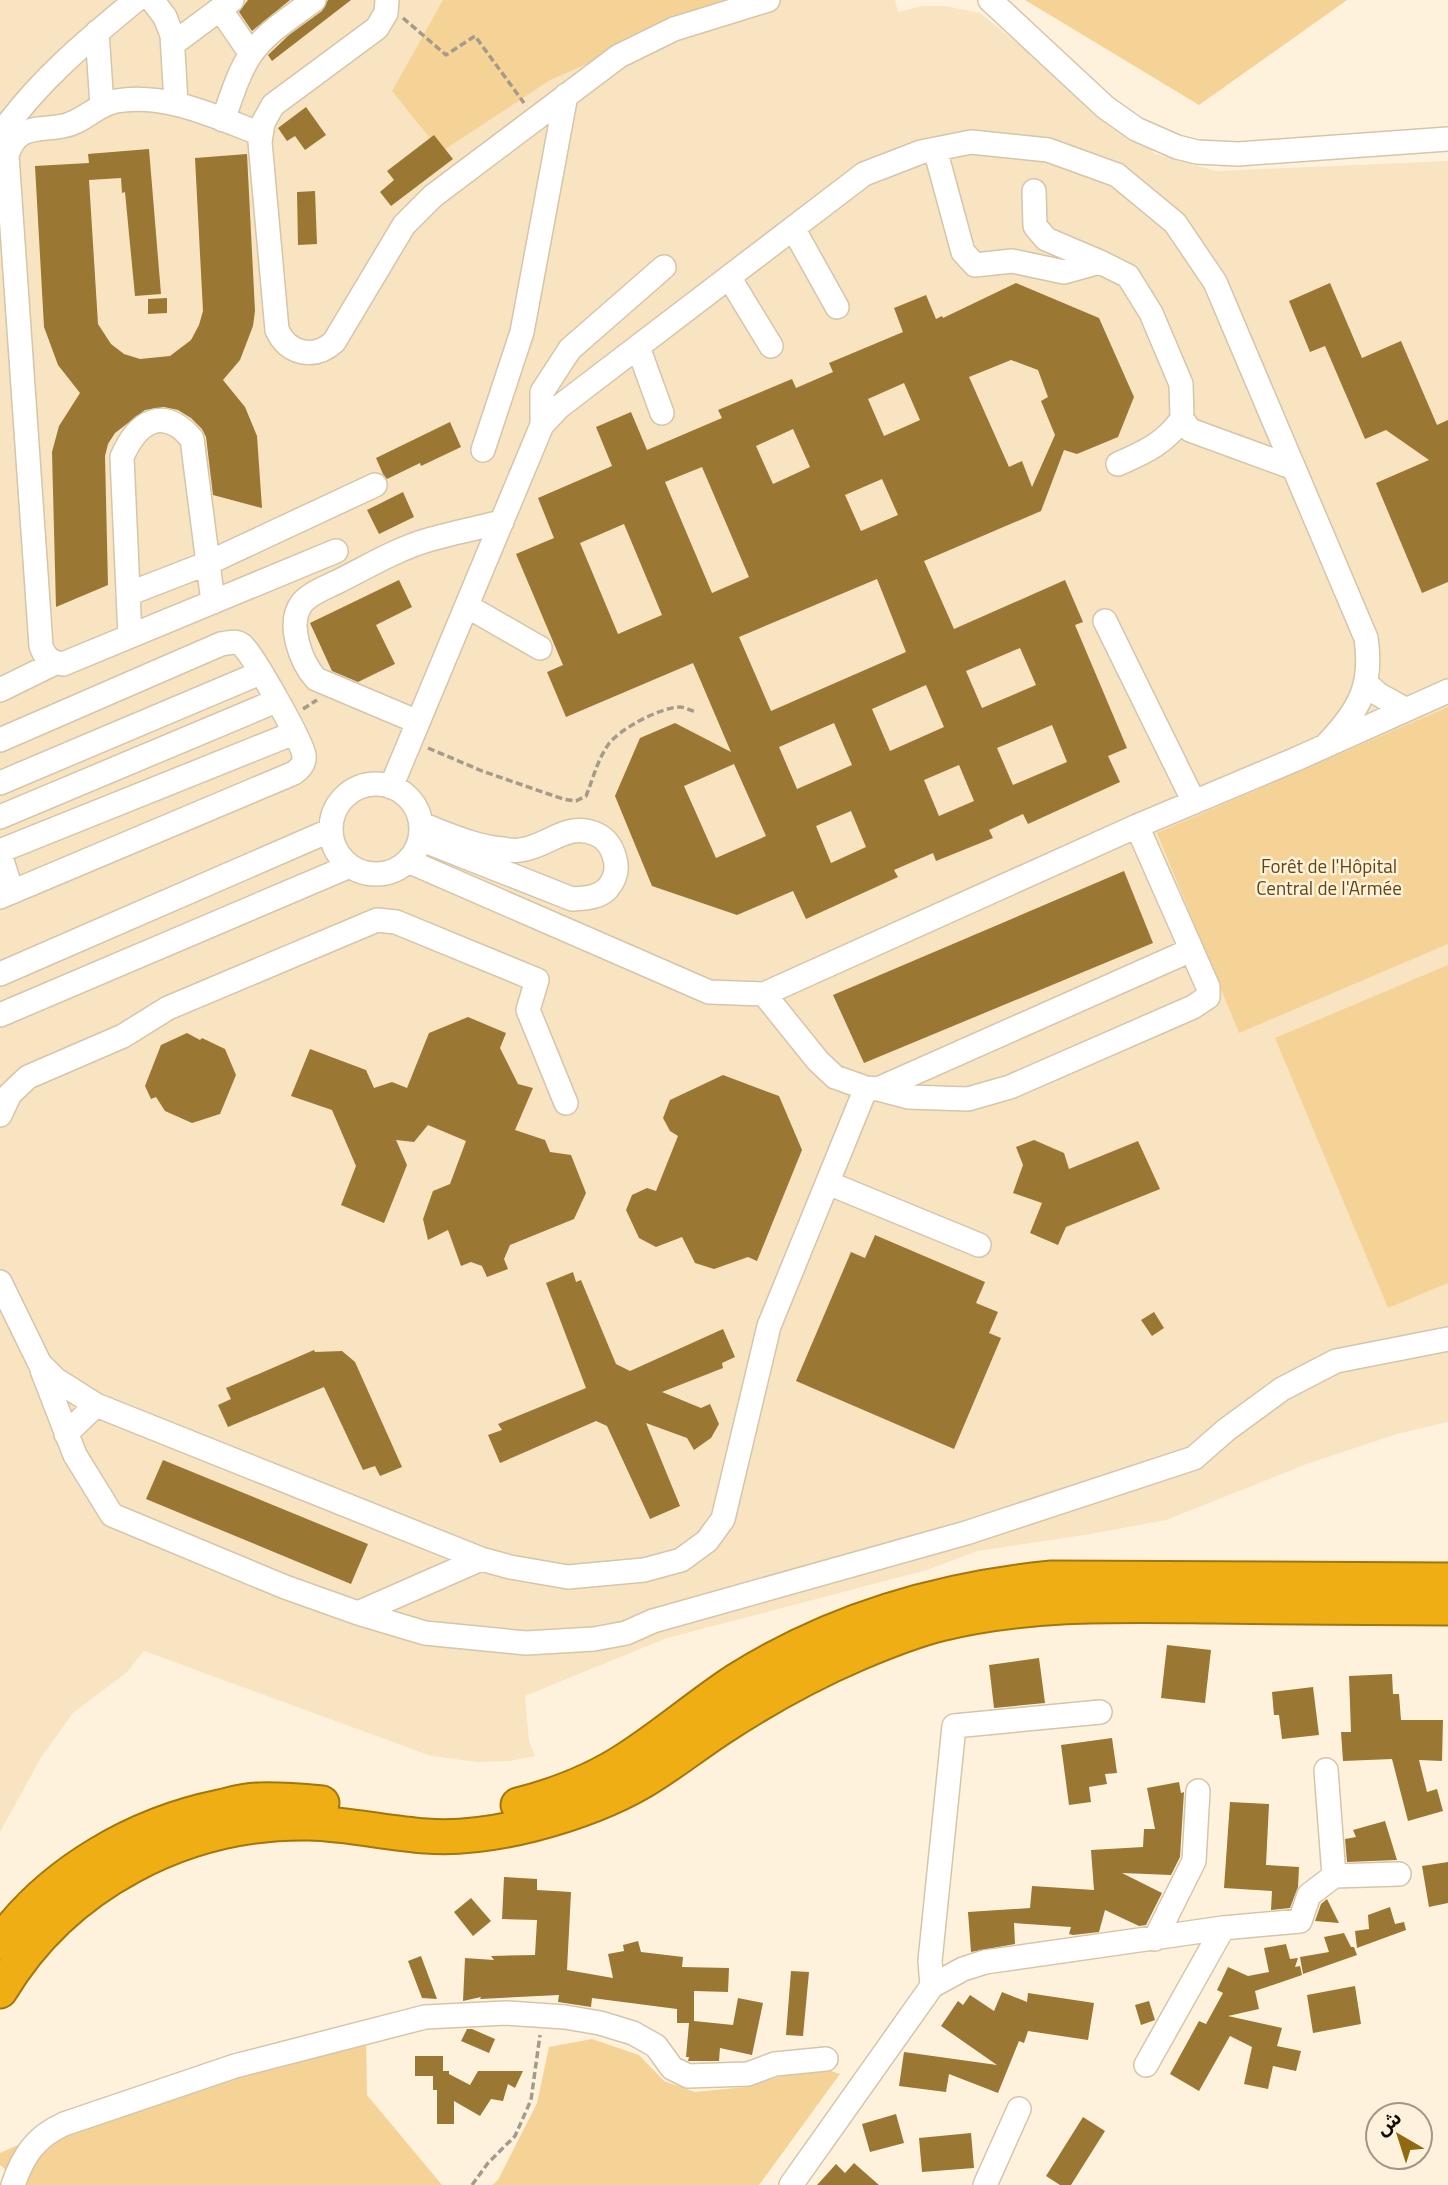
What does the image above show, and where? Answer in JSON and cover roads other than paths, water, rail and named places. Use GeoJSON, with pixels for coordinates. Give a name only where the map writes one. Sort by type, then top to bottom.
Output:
{"type":"FeatureCollection","features":[{"type":"Feature","properties":{"kind":"highway"},"geometry":{"type":"LineString","coordinates":[[0,1943],[30,1909],[77,1868],[124,1841],[163,1823],[193,1812],[256,1800],[347,1804],[376,1810],[431,1815],[483,1813],[532,1802],[580,1784],[628,1759],[703,1703],[773,1659],[848,1624],[928,1598],[1010,1582],[1066,1578],[1448,1580]]}},
{"type":"Feature","properties":{"kind":"highway"},"geometry":{"type":"LineString","coordinates":[[0,1991],[31,1945],[66,1911],[114,1876],[168,1849],[225,1831],[281,1824],[337,1825],[450,1837],[504,1831],[561,1817],[597,1804],[640,1782],[720,1728],[788,1687],[860,1653],[935,1625],[1014,1610],[1094,1605],[1448,1608]]}},
{"type":"Feature","properties":{"kind":"street"},"geometry":{"type":"LineString","coordinates":[[0,106],[116,0]]}},
{"type":"Feature","properties":{"kind":"street"},"geometry":{"type":"LineString","coordinates":[[0,135],[32,93],[97,32],[136,0]]}},
{"type":"Feature","properties":{"kind":"street"},"geometry":{"type":"LineString","coordinates":[[152,0],[169,23],[173,44],[176,103]]}},
{"type":"Feature","properties":{"kind":"street"},"geometry":{"type":"LineString","coordinates":[[223,120],[251,54],[263,40],[314,0]]}},
{"type":"Feature","properties":{"kind":"street"},"geometry":{"type":"LineString","coordinates":[[387,2],[386,13],[377,28],[274,105],[267,114],[261,134],[277,330],[291,348],[306,353],[328,348],[339,336],[393,242],[417,210],[433,195],[619,56],[674,29],[768,0]]}},
{"type":"Feature","properties":{"kind":"street"},"geometry":{"type":"LineString","coordinates":[[989,0],[1105,107],[1136,129],[1177,147],[1197,152],[1238,154],[1448,139]]}},
{"type":"Feature","properties":{"kind":"street"},"geometry":{"type":"LineString","coordinates":[[173,44],[226,5],[251,54]]}},
{"type":"Feature","properties":{"kind":"street"},"geometry":{"type":"LineString","coordinates":[[97,32],[102,106]]}},
{"type":"Feature","properties":{"kind":"street"},"geometry":{"type":"LineString","coordinates":[[484,450],[522,332],[566,95]]}},
{"type":"Feature","properties":{"kind":"street"},"geometry":{"type":"LineString","coordinates":[[261,134],[176,103],[125,100],[102,106],[70,124],[26,131],[13,141],[7,156],[41,646],[48,659],[63,664],[336,551]]}},
{"type":"Feature","properties":{"kind":"street"},"geometry":{"type":"LineString","coordinates":[[391,787],[542,425],[559,407],[864,174],[935,149],[971,142],[1048,150],[1117,175],[1175,223],[1215,282],[1366,638],[1370,663],[1366,683],[1345,725],[1328,743]]}},
{"type":"Feature","properties":{"kind":"street"},"geometry":{"type":"LineString","coordinates":[[935,149],[963,252],[975,265],[1012,261],[1063,272],[1100,262]]}},
{"type":"Feature","properties":{"kind":"street"},"geometry":{"type":"LineString","coordinates":[[1034,191],[1035,226],[1046,239],[1128,276],[1151,313],[1181,384],[1182,419],[1190,430],[1294,468]]}},
{"type":"Feature","properties":{"kind":"street"},"geometry":{"type":"LineString","coordinates":[[793,228],[837,307]]}},
{"type":"Feature","properties":{"kind":"street"},"geometry":{"type":"LineString","coordinates":[[542,425],[542,392],[570,349],[664,267]]}},
{"type":"Feature","properties":{"kind":"street"},"geometry":{"type":"LineString","coordinates":[[729,277],[771,346]]}},
{"type":"Feature","properties":{"kind":"street"},"geometry":{"type":"LineString","coordinates":[[638,347],[663,413]]}},
{"type":"Feature","properties":{"kind":"street"},"geometry":{"type":"LineString","coordinates":[[1118,464],[1156,447],[1182,419]]}},
{"type":"Feature","properties":{"kind":"street"},"geometry":{"type":"LineString","coordinates":[[130,636],[122,457],[131,438],[143,427],[166,420],[180,424],[192,439],[213,602]]}},
{"type":"Feature","properties":{"kind":"street"},"geometry":{"type":"LineString","coordinates":[[128,594],[208,563],[375,485]]}},
{"type":"Feature","properties":{"kind":"street"},"geometry":{"type":"LineString","coordinates":[[414,731],[316,678],[310,672],[298,643],[296,622],[301,604],[365,568],[426,541],[502,522]]}},
{"type":"Feature","properties":{"kind":"street"},"geometry":{"type":"LineString","coordinates":[[467,606],[540,648]]}},
{"type":"Feature","properties":{"kind":"street"},"geometry":{"type":"LineString","coordinates":[[1105,621],[1194,802]]}},
{"type":"Feature","properties":{"kind":"street"},"geometry":{"type":"LineString","coordinates":[[0,740],[221,644],[233,642],[242,645],[260,673],[286,718],[304,758],[302,767],[295,773],[6,894],[0,853],[286,718]]}},
{"type":"Feature","properties":{"kind":"street"},"geometry":{"type":"LineString","coordinates":[[0,690],[55,663]]}},
{"type":"Feature","properties":{"kind":"street"},"geometry":{"type":"LineString","coordinates":[[0,783],[260,673]]}},
{"type":"Feature","properties":{"kind":"street"},"geometry":{"type":"LineString","coordinates":[[1366,683],[1378,694],[1405,709]]}},
{"type":"Feature","properties":{"kind":"street"},"geometry":{"type":"LineString","coordinates":[[408,861],[709,992],[764,994],[1137,826],[1448,691]]}},
{"type":"Feature","properties":{"kind":"street"},"geometry":{"type":"LineString","coordinates":[[0,817],[286,718]]}},
{"type":"Feature","properties":{"kind":"street"},"geometry":{"type":"LineString","coordinates":[[366,786],[391,787],[407,796],[415,808],[420,831],[416,849],[408,861],[390,872],[365,873],[350,866],[338,854],[331,830],[334,813],[342,800],[352,792],[366,786]]}},
{"type":"Feature","properties":{"kind":"street"},"geometry":{"type":"LineString","coordinates":[[764,994],[818,1061],[835,1077],[908,1097],[968,1099],[1010,1087],[1194,1007],[1208,997],[1208,987],[1137,826]]}},
{"type":"Feature","properties":{"kind":"street"},"geometry":{"type":"LineString","coordinates":[[0,974],[331,830]]}},
{"type":"Feature","properties":{"kind":"street"},"geometry":{"type":"LineString","coordinates":[[571,830],[587,830],[602,836],[612,847],[617,865],[614,880],[605,891],[589,898],[572,899],[420,831],[473,844],[521,850],[571,830]]}},
{"type":"Feature","properties":{"kind":"street"},"geometry":{"type":"LineString","coordinates":[[521,850],[519,869],[525,880]]}},
{"type":"Feature","properties":{"kind":"street"},"geometry":{"type":"LineString","coordinates":[[0,1015],[350,866]]}},
{"type":"Feature","properties":{"kind":"street"},"geometry":{"type":"LineString","coordinates":[[0,1115],[10,1094],[28,1077],[123,1036],[168,1008],[377,920],[396,922],[537,980],[528,1010],[566,1103]]}},
{"type":"Feature","properties":{"kind":"street"},"geometry":{"type":"LineString","coordinates":[[40,1364],[55,1379],[96,1405],[481,1559],[568,1577],[644,1570],[681,1560],[707,1541],[723,1519],[769,1326],[828,1183],[872,1088],[1191,950]]}},
{"type":"Feature","properties":{"kind":"street"},"geometry":{"type":"LineString","coordinates":[[828,1183],[979,1245]]}},
{"type":"Feature","properties":{"kind":"street"},"geometry":{"type":"LineString","coordinates":[[0,1282],[40,1364],[75,1455],[112,1515],[285,1587],[358,1613],[425,1633],[526,1643],[594,1639],[626,1633],[653,1621],[966,1533],[1194,1458],[1226,1430],[1282,1390],[1336,1361],[1448,1339]]}},
{"type":"Feature","properties":{"kind":"street"},"geometry":{"type":"LineString","coordinates":[[66,1434],[96,1405]]}},
{"type":"Feature","properties":{"kind":"street"},"geometry":{"type":"LineString","coordinates":[[358,1613],[481,1559]]}},
{"type":"Feature","properties":{"kind":"street"},"geometry":{"type":"LineString","coordinates":[[932,1986],[930,1961],[954,1726],[1100,1712]]}},
{"type":"Feature","properties":{"kind":"street"},"geometry":{"type":"LineString","coordinates":[[1326,1770],[1334,1876]]}},
{"type":"Feature","properties":{"kind":"street"},"geometry":{"type":"LineString","coordinates":[[1155,1939],[1194,1861],[1198,1791]]}},
{"type":"Feature","properties":{"kind":"street"},"geometry":{"type":"LineString","coordinates":[[790,2185],[932,1986],[963,1969],[985,1962],[1223,1928],[1300,1921],[1309,1895],[1334,1876],[1399,1874]]}},
{"type":"Feature","properties":{"kind":"street"},"geometry":{"type":"LineString","coordinates":[[1146,2065],[1223,1928]]}},
{"type":"Feature","properties":{"kind":"street"},"geometry":{"type":"LineString","coordinates":[[13,2185],[26,2153],[52,2129],[235,2066],[425,2017],[506,2013],[588,2021],[633,2033],[656,2046],[672,2068],[688,2076],[748,2074],[775,2064],[826,2059]]}},
{"type":"Feature","properties":{"kind":"street"},"geometry":{"type":"LineString","coordinates":[[985,2185],[1019,2109]]}},
{"type":"Feature","properties":{"kind":"park label","name":"Forêt de l'Hôpital Central de l'Armée"},"geometry":{"type":"Point","coordinates":[1329,877]}}]}
